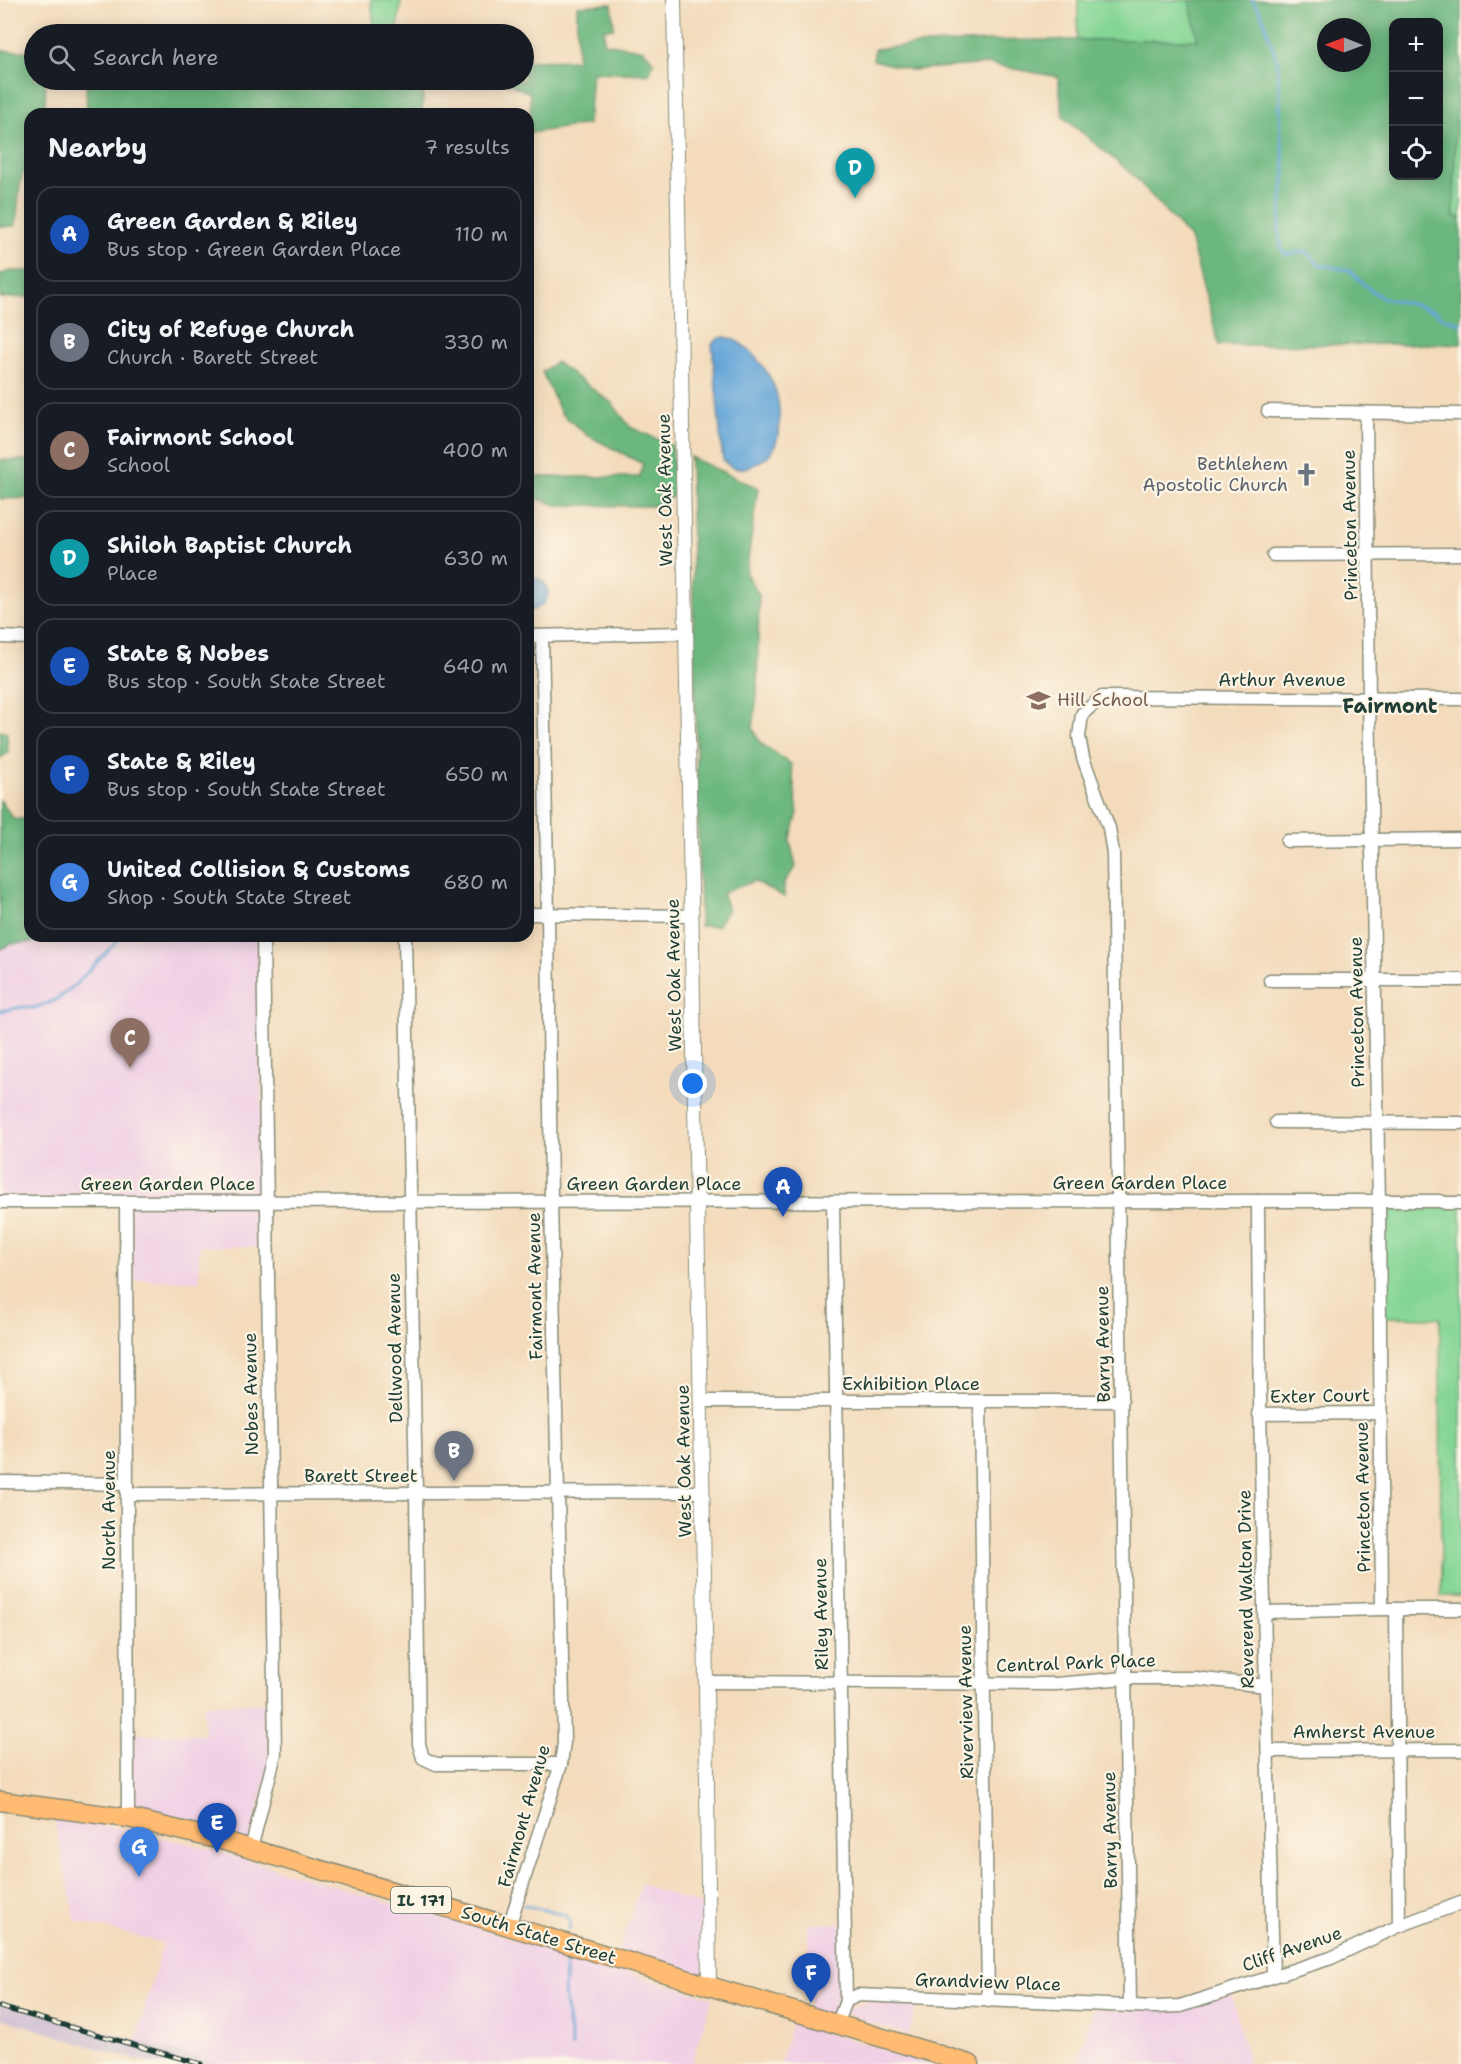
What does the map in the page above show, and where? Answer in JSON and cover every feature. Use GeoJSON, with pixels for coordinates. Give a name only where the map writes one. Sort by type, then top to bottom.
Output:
{"type":"FeatureCollection","features":[{"type":"Feature","properties":{"kind":"main road","name":"South State Street"},"geometry":{"type":"LineString","coordinates":[[0,1801],[128,1818],[251,1849],[970,2064]]}},
{"type":"Feature","properties":{"kind":"street","name":"West Oak Avenue"},"geometry":{"type":"LineString","coordinates":[[674,0],[710,1986]]}},
{"type":"Feature","properties":{"kind":"street"},"geometry":{"type":"LineString","coordinates":[[1268,411],[1461,414]]}},
{"type":"Feature","properties":{"kind":"street","name":"Princeton Avenue"},"geometry":{"type":"LineString","coordinates":[[1366,413],[1369,699],[1378,1124],[1382,1609]]}},
{"type":"Feature","properties":{"kind":"street"},"geometry":{"type":"LineString","coordinates":[[1273,555],[1461,554]]}},
{"type":"Feature","properties":{"kind":"street"},"geometry":{"type":"LineString","coordinates":[[534,636],[685,633]]}},
{"type":"Feature","properties":{"kind":"street","name":"Fairmont Avenue"},"geometry":{"type":"LineString","coordinates":[[509,1926],[561,1764],[564,1742],[551,1202],[542,636]]}},
{"type":"Feature","properties":{"kind":"street"},"geometry":{"type":"LineString","coordinates":[[0,637],[24,638]]}},
{"type":"Feature","properties":{"kind":"street","name":"Arthur Avenue"},"geometry":{"type":"LineString","coordinates":[[1102,697],[1461,699]]}},
{"type":"Feature","properties":{"kind":"street","name":"Barry Avenue"},"geometry":{"type":"LineString","coordinates":[[1102,697],[1082,714],[1079,737],[1083,758],[1109,828],[1113,854],[1130,2005]]}},
{"type":"Feature","properties":{"kind":"street"},"geometry":{"type":"LineString","coordinates":[[1287,841],[1461,839]]}},
{"type":"Feature","properties":{"kind":"street"},"geometry":{"type":"LineString","coordinates":[[534,914],[691,916]]}},
{"type":"Feature","properties":{"kind":"street","name":"Nobes Avenue"},"geometry":{"type":"LineString","coordinates":[[251,1849],[275,1754],[263,942]]}},
{"type":"Feature","properties":{"kind":"street","name":"Dellwood Avenue"},"geometry":{"type":"LineString","coordinates":[[405,942],[419,1744],[423,1758],[436,1764],[561,1764]]}},
{"type":"Feature","properties":{"kind":"street"},"geometry":{"type":"LineString","coordinates":[[1270,981],[1461,980]]}},
{"type":"Feature","properties":{"kind":"street"},"geometry":{"type":"LineString","coordinates":[[1276,1122],[1461,1123]]}},
{"type":"Feature","properties":{"kind":"street","name":"Reverend Walton Drive"},"geometry":{"type":"LineString","coordinates":[[1258,1201],[1259,1414],[1266,1612],[1273,1976]]}},
{"type":"Feature","properties":{"kind":"street","name":"Green Garden Place"},"geometry":{"type":"LineString","coordinates":[[0,1202],[1440,1201],[1461,1203]]}},
{"type":"Feature","properties":{"kind":"street","name":"North Avenue"},"geometry":{"type":"LineString","coordinates":[[126,1202],[128,1818]]}},
{"type":"Feature","properties":{"kind":"street","name":"Riley Avenue"},"geometry":{"type":"LineString","coordinates":[[833,1202],[846,2001],[837,2025]]}},
{"type":"Feature","properties":{"kind":"street","name":"Exhibition Place"},"geometry":{"type":"LineString","coordinates":[[701,1401],[1122,1401]]}},
{"type":"Feature","properties":{"kind":"street","name":"Riverview Avenue"},"geometry":{"type":"LineString","coordinates":[[980,1402],[988,2001]]}},
{"type":"Feature","properties":{"kind":"street","name":"Exter Court"},"geometry":{"type":"LineString","coordinates":[[1259,1414],[1381,1413]]}},
{"type":"Feature","properties":{"kind":"street","name":"Barett Street"},"geometry":{"type":"LineString","coordinates":[[0,1482],[270,1494],[702,1492]]}},
{"type":"Feature","properties":{"kind":"street"},"geometry":{"type":"LineString","coordinates":[[1396,1609],[1399,1926]]}},
{"type":"Feature","properties":{"kind":"street"},"geometry":{"type":"LineString","coordinates":[[1266,1612],[1461,1609]]}},
{"type":"Feature","properties":{"kind":"street","name":"Central Park Place"},"geometry":{"type":"LineString","coordinates":[[706,1682],[1056,1684],[1125,1678],[1195,1678],[1266,1686]]}},
{"type":"Feature","properties":{"kind":"street","name":"Amherst Avenue"},"geometry":{"type":"LineString","coordinates":[[1268,1751],[1461,1750]]}},
{"type":"Feature","properties":{"kind":"street","name":"Cliff Avenue"},"geometry":{"type":"LineString","coordinates":[[1130,2005],[1180,2006],[1331,1958],[1399,1926],[1461,1904]]}},
{"type":"Feature","properties":{"kind":"street","name":"Grandview Place"},"geometry":{"type":"LineString","coordinates":[[846,2001],[858,1995],[1130,2005]]}},
{"type":"Feature","properties":{"kind":"shaded area"},"geometry":{"type":"Polygon","coordinates":[[[24,936],[24,942],[258,942],[264,1247],[199,1246],[199,1281],[124,1280],[123,1204],[0,1198],[0,938],[24,936]]]}},
{"type":"Feature","properties":{"kind":"shaded area"},"geometry":{"type":"Polygon","coordinates":[[[272,1702],[273,1754],[249,1844],[188,1819],[126,1811],[125,1734],[205,1735],[203,1705],[272,1702]]]}},
{"type":"Feature","properties":{"kind":"shaded area"},"geometry":{"type":"Polygon","coordinates":[[[54,1818],[99,1824],[199,1846],[712,1998],[691,2064],[217,2064],[136,2040],[163,1943],[76,1921],[54,1818]]]}},
{"type":"Feature","properties":{"kind":"shaded area"},"geometry":{"type":"Polygon","coordinates":[[[641,1884],[706,1907],[707,1979],[619,1952],[641,1884]]]}},
{"type":"Feature","properties":{"kind":"shaded area"},"geometry":{"type":"Polygon","coordinates":[[[842,1923],[843,2000],[837,2018],[809,2010],[808,1924],[842,1923]]]}},
{"type":"Feature","properties":{"kind":"shaded area"},"geometry":{"type":"Polygon","coordinates":[[[1231,1993],[1249,2064],[1229,2064],[1215,2059],[1213,2064],[1077,2064],[1093,2009],[1129,2011],[1231,1993]]]}},
{"type":"Feature","properties":{"kind":"shaded area"},"geometry":{"type":"Polygon","coordinates":[[[0,2001],[217,2064],[152,2064],[106,2051],[0,2018],[0,2001]]]}},
{"type":"Feature","properties":{"kind":"shaded area"},"geometry":{"type":"Polygon","coordinates":[[[868,2002],[916,2006],[909,2035],[848,2015],[847,2009],[868,2002]]]}},
{"type":"Feature","properties":{"kind":"shaded area"},"geometry":{"type":"Polygon","coordinates":[[[792,2022],[931,2064],[780,2064],[792,2022]]]}},
{"type":"Feature","properties":{"kind":"green space"},"geometry":{"type":"Polygon","coordinates":[[[371,0],[401,0],[398,24],[374,24],[371,0]]]}},
{"type":"Feature","properties":{"kind":"green space"},"geometry":{"type":"Polygon","coordinates":[[[1078,0],[1189,0],[1198,40],[1077,40],[1078,0]]]}},
{"type":"Feature","properties":{"kind":"green space"},"geometry":{"type":"Polygon","coordinates":[[[1189,0],[1461,0],[1461,76],[1456,76],[1454,217],[1461,218],[1461,344],[1219,345],[1190,238],[1131,173],[1063,117],[1058,77],[988,64],[911,70],[873,60],[875,49],[1036,40],[1198,40],[1189,0]]]}},
{"type":"Feature","properties":{"kind":"green space"},"geometry":{"type":"Polygon","coordinates":[[[612,4],[614,28],[604,29],[604,43],[644,50],[654,62],[649,74],[592,72],[588,124],[534,133],[534,108],[530,108],[530,93],[523,90],[534,90],[534,61],[577,60],[577,6],[612,4]]]}},
{"type":"Feature","properties":{"kind":"green space"},"geometry":{"type":"Polygon","coordinates":[[[0,51],[24,51],[24,90],[46,90],[45,105],[44,108],[24,108],[24,171],[20,184],[16,226],[0,227],[0,51]]]}},
{"type":"Feature","properties":{"kind":"green space"},"geometry":{"type":"Polygon","coordinates":[[[1456,76],[1461,76],[1461,218],[1454,218],[1456,76]]]}},
{"type":"Feature","properties":{"kind":"green space"},"geometry":{"type":"Polygon","coordinates":[[[86,90],[423,90],[422,108],[87,108],[86,90]]]}},
{"type":"Feature","properties":{"kind":"green space"},"geometry":{"type":"Polygon","coordinates":[[[24,271],[24,297],[0,298],[0,274],[24,271]]]}},
{"type":"Feature","properties":{"kind":"green space"},"geometry":{"type":"Polygon","coordinates":[[[556,362],[612,403],[630,427],[672,446],[675,495],[654,506],[557,505],[534,498],[534,477],[640,477],[643,464],[587,435],[561,413],[542,372],[556,362]]]}},
{"type":"Feature","properties":{"kind":"green space"},"geometry":{"type":"Polygon","coordinates":[[[690,457],[758,488],[746,574],[759,595],[757,695],[753,728],[760,743],[791,764],[798,813],[790,841],[796,867],[784,882],[784,897],[754,881],[722,893],[728,909],[717,926],[700,926],[690,457]]]}},
{"type":"Feature","properties":{"kind":"green space"},"geometry":{"type":"Polygon","coordinates":[[[0,460],[24,460],[24,498],[0,499],[0,460]]]}},
{"type":"Feature","properties":{"kind":"green space"},"geometry":{"type":"Polygon","coordinates":[[[0,731],[7,733],[8,753],[0,758],[0,731]]]}},
{"type":"Feature","properties":{"kind":"green space"},"geometry":{"type":"Polygon","coordinates":[[[0,800],[13,818],[24,819],[24,942],[32,942],[10,944],[0,950],[0,800]]]}},
{"type":"Feature","properties":{"kind":"green space"},"geometry":{"type":"Polygon","coordinates":[[[1461,1201],[1461,1596],[1441,1596],[1440,1318],[1381,1317],[1381,1203],[1461,1201]]]}},
{"type":"Feature","properties":{"kind":"water"},"geometry":{"type":"Polygon","coordinates":[[[726,337],[741,344],[756,357],[772,381],[779,405],[778,433],[773,450],[761,461],[741,468],[734,468],[723,460],[721,444],[712,344],[719,338],[726,337]]]}},
{"type":"Feature","properties":{"kind":"water"},"geometry":{"type":"Polygon","coordinates":[[[534,577],[543,582],[548,592],[543,604],[534,609],[534,577]]]}},
{"type":"Feature","properties":{"kind":"waterway"},"geometry":{"type":"LineString","coordinates":[[1252,0],[1262,15],[1278,64],[1285,171],[1279,232],[1282,250],[1287,255],[1306,251],[1320,265],[1349,270],[1382,298],[1434,311],[1444,318],[1461,324]]}},
{"type":"Feature","properties":{"kind":"waterway"},"geometry":{"type":"LineString","coordinates":[[0,1011],[23,1007],[34,1008],[56,1000],[76,984],[116,942]]}},
{"type":"Feature","properties":{"kind":"waterway"},"geometry":{"type":"LineString","coordinates":[[524,1905],[565,1915],[570,1921],[569,1929]]}},
{"type":"Feature","properties":{"kind":"waterway"},"geometry":{"type":"LineString","coordinates":[[566,1958],[564,1993],[572,2047]]}},
{"type":"Feature","properties":{"kind":"railway"},"geometry":{"type":"LineString","coordinates":[[0,2007],[201,2064]]}},
{"type":"Feature","properties":{"kind":"place","name":"Shiloh Baptist Church"},"geometry":{"type":"Point","coordinates":[855,198]}},
{"type":"Feature","properties":{"kind":"place","name":"Bethlehem Apostolic Church"},"geometry":{"type":"Point","coordinates":[1306,474]}},
{"type":"Feature","properties":{"kind":"place","name":"Hill School"},"geometry":{"type":"Point","coordinates":[1039,700]}},
{"type":"Feature","properties":{"kind":"place","name":"Fairmont School"},"geometry":{"type":"Point","coordinates":[130,1068]}},
{"type":"Feature","properties":{"kind":"place","name":"Green Garden & Riley"},"geometry":{"type":"Point","coordinates":[783,1217]}},
{"type":"Feature","properties":{"kind":"place","name":"City of Refuge Church"},"geometry":{"type":"Point","coordinates":[454,1481]}},
{"type":"Feature","properties":{"kind":"place","name":"State & Nobes"},"geometry":{"type":"Point","coordinates":[217,1853]}},
{"type":"Feature","properties":{"kind":"place","name":"United Collision & Customs"},"geometry":{"type":"Point","coordinates":[139,1877]}},
{"type":"Feature","properties":{"kind":"place","name":"State & Riley"},"geometry":{"type":"Point","coordinates":[811,2003]}},
{"type":"Feature","properties":{"kind":"district","name":"Fairmont"},"geometry":{"type":"Point","coordinates":[1390,706]}}]}
